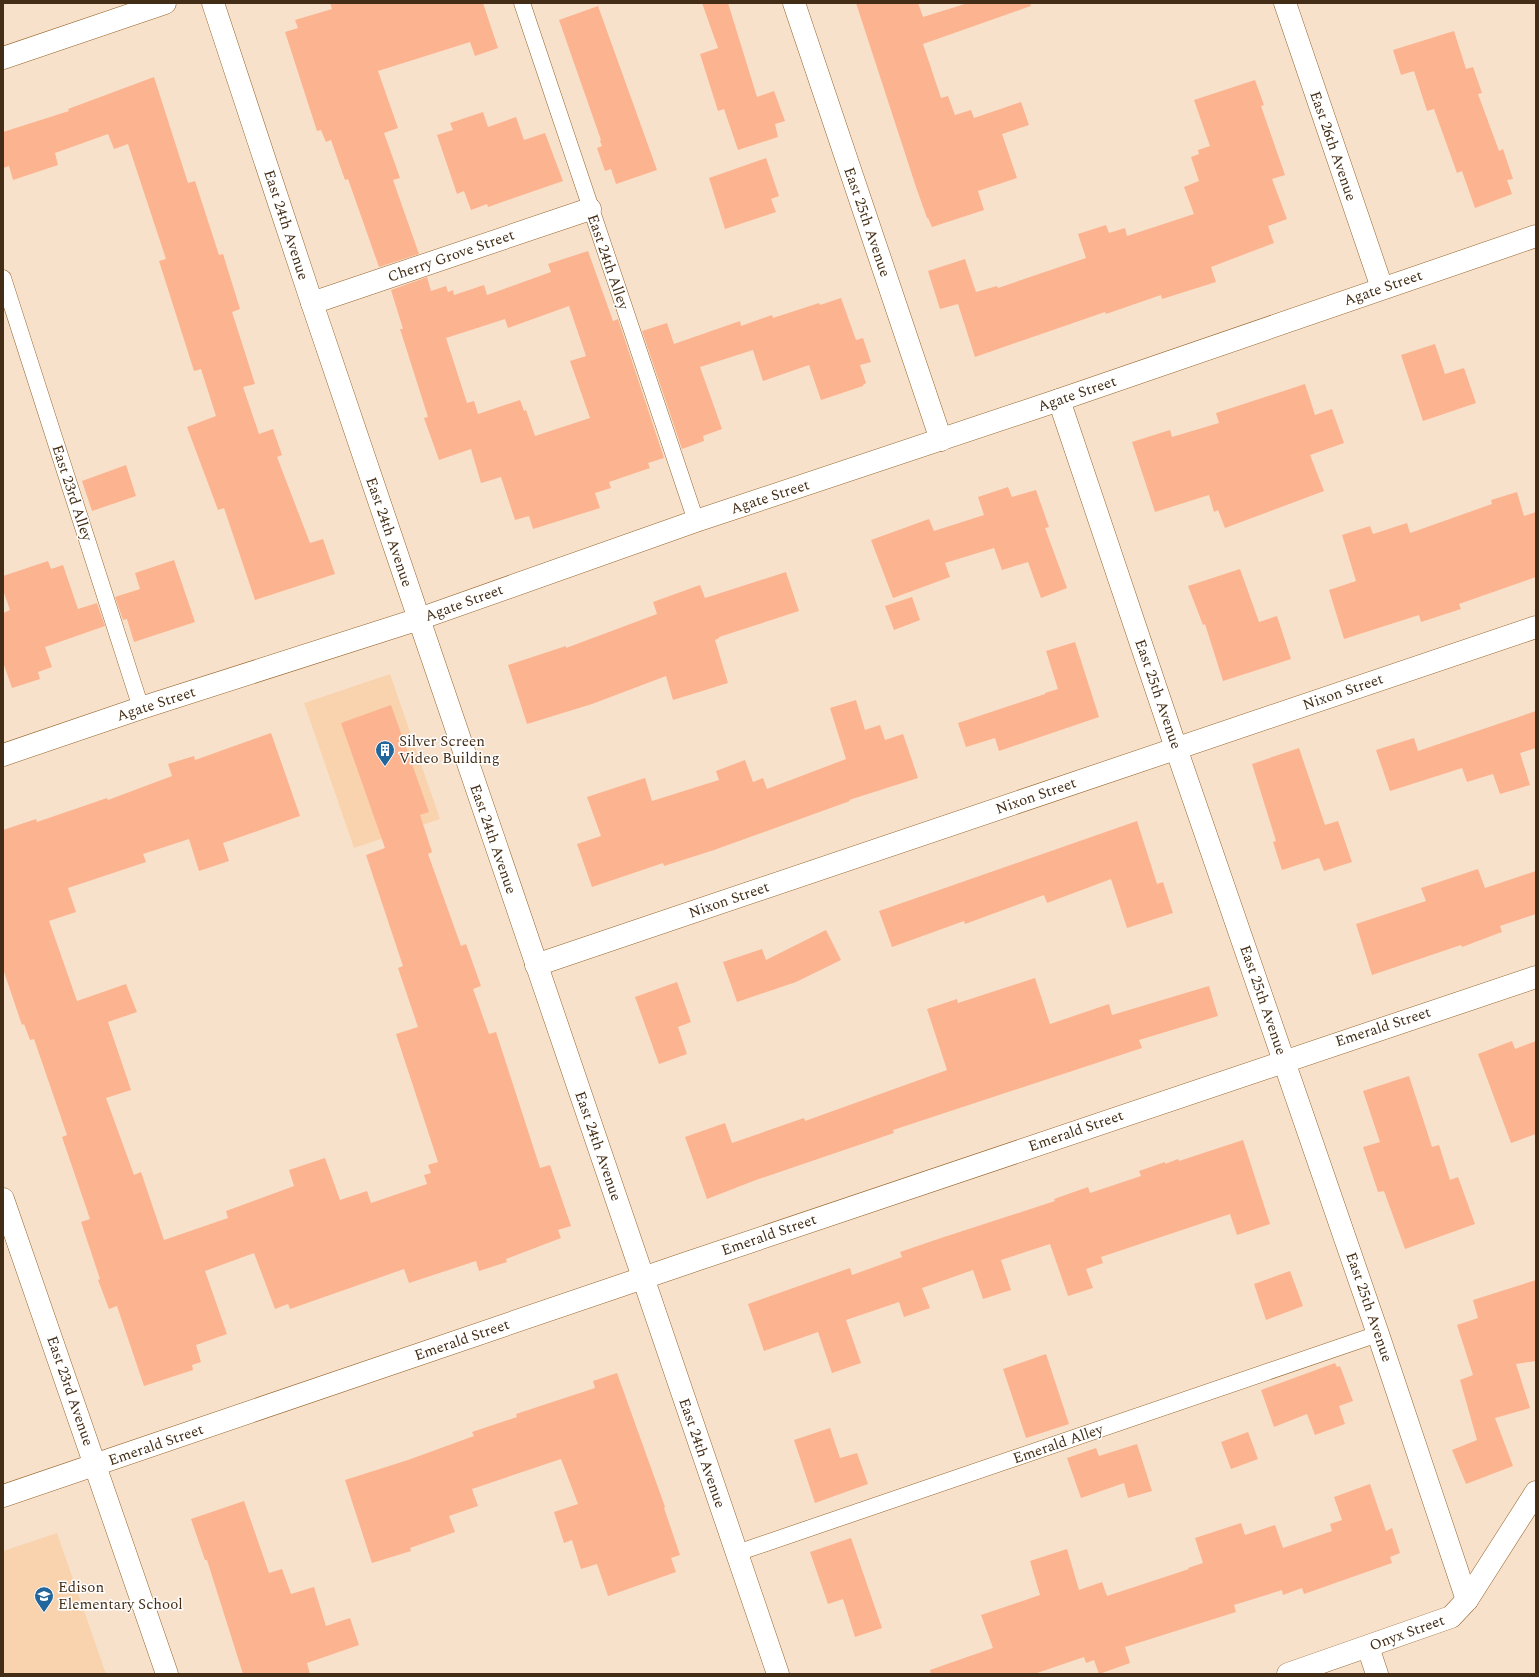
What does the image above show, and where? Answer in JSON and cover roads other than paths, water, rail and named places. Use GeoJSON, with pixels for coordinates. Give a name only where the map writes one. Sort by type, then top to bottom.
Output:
{"type":"FeatureCollection","features":[{"type":"Feature","properties":{"kind":"street"},"geometry":{"type":"LineString","coordinates":[[3,58],[164,3]]}},
{"type":"Feature","properties":{"kind":"street","name":"East 24th Avenue"},"geometry":{"type":"LineString","coordinates":[[213,3],[419,620],[778,1674]]}},
{"type":"Feature","properties":{"kind":"street","name":"East 25th Avenue"},"geometry":{"type":"LineString","coordinates":[[794,3],[941,440]]}},
{"type":"Feature","properties":{"kind":"street","name":"East 26th Avenue"},"geometry":{"type":"LineString","coordinates":[[1285,3],[1382,288]]}},
{"type":"Feature","properties":{"kind":"street","name":"Cherry Grove Street"},"geometry":{"type":"LineString","coordinates":[[312,303],[590,208]]}},
{"type":"Feature","properties":{"kind":"street","name":"Agate Street"},"geometry":{"type":"LineString","coordinates":[[3,755],[141,708],[419,620],[696,521],[941,440],[1536,236]]}},
{"type":"Feature","properties":{"kind":"street","name":"East 25th Avenue"},"geometry":{"type":"LineString","coordinates":[[1058,400],[1378,1334],[1467,1600]]}},
{"type":"Feature","properties":{"kind":"street","name":"Nixon Street"},"geometry":{"type":"LineString","coordinates":[[536,965],[1176,748],[1536,628]]}},
{"type":"Feature","properties":{"kind":"street","name":"Emerald Street"},"geometry":{"type":"LineString","coordinates":[[3,1496],[1536,976]]}},
{"type":"Feature","properties":{"kind":"street","name":"East 23rd Avenue"},"geometry":{"type":"LineString","coordinates":[[3,1199],[167,1674]]}},
{"type":"Feature","properties":{"kind":"street","name":"Onyx Street"},"geometry":{"type":"LineString","coordinates":[[1288,1674],[1451,1617],[1467,1600],[1536,1492]]}},
{"type":"Feature","properties":{"kind":"street"},"geometry":{"type":"LineString","coordinates":[[1368,1647],[1377,1674]]}},
{"type":"Feature","properties":{"kind":"lane","name":"East 24th Alley"},"geometry":{"type":"LineString","coordinates":[[522,3],[696,521]]}},
{"type":"Feature","properties":{"kind":"lane","name":"East 23rd Alley"},"geometry":{"type":"LineString","coordinates":[[3,278],[141,708]]}},
{"type":"Feature","properties":{"kind":"lane","name":"Emerald Alley"},"geometry":{"type":"LineString","coordinates":[[737,1553],[1378,1334]]}},
{"type":"Feature","properties":{"kind":"place","name":"Silver Screen Video Building"},"geometry":{"type":"Point","coordinates":[385,767]}},
{"type":"Feature","properties":{"kind":"place","name":"Edison Elementary School"},"geometry":{"type":"Point","coordinates":[44,1613]}}]}
